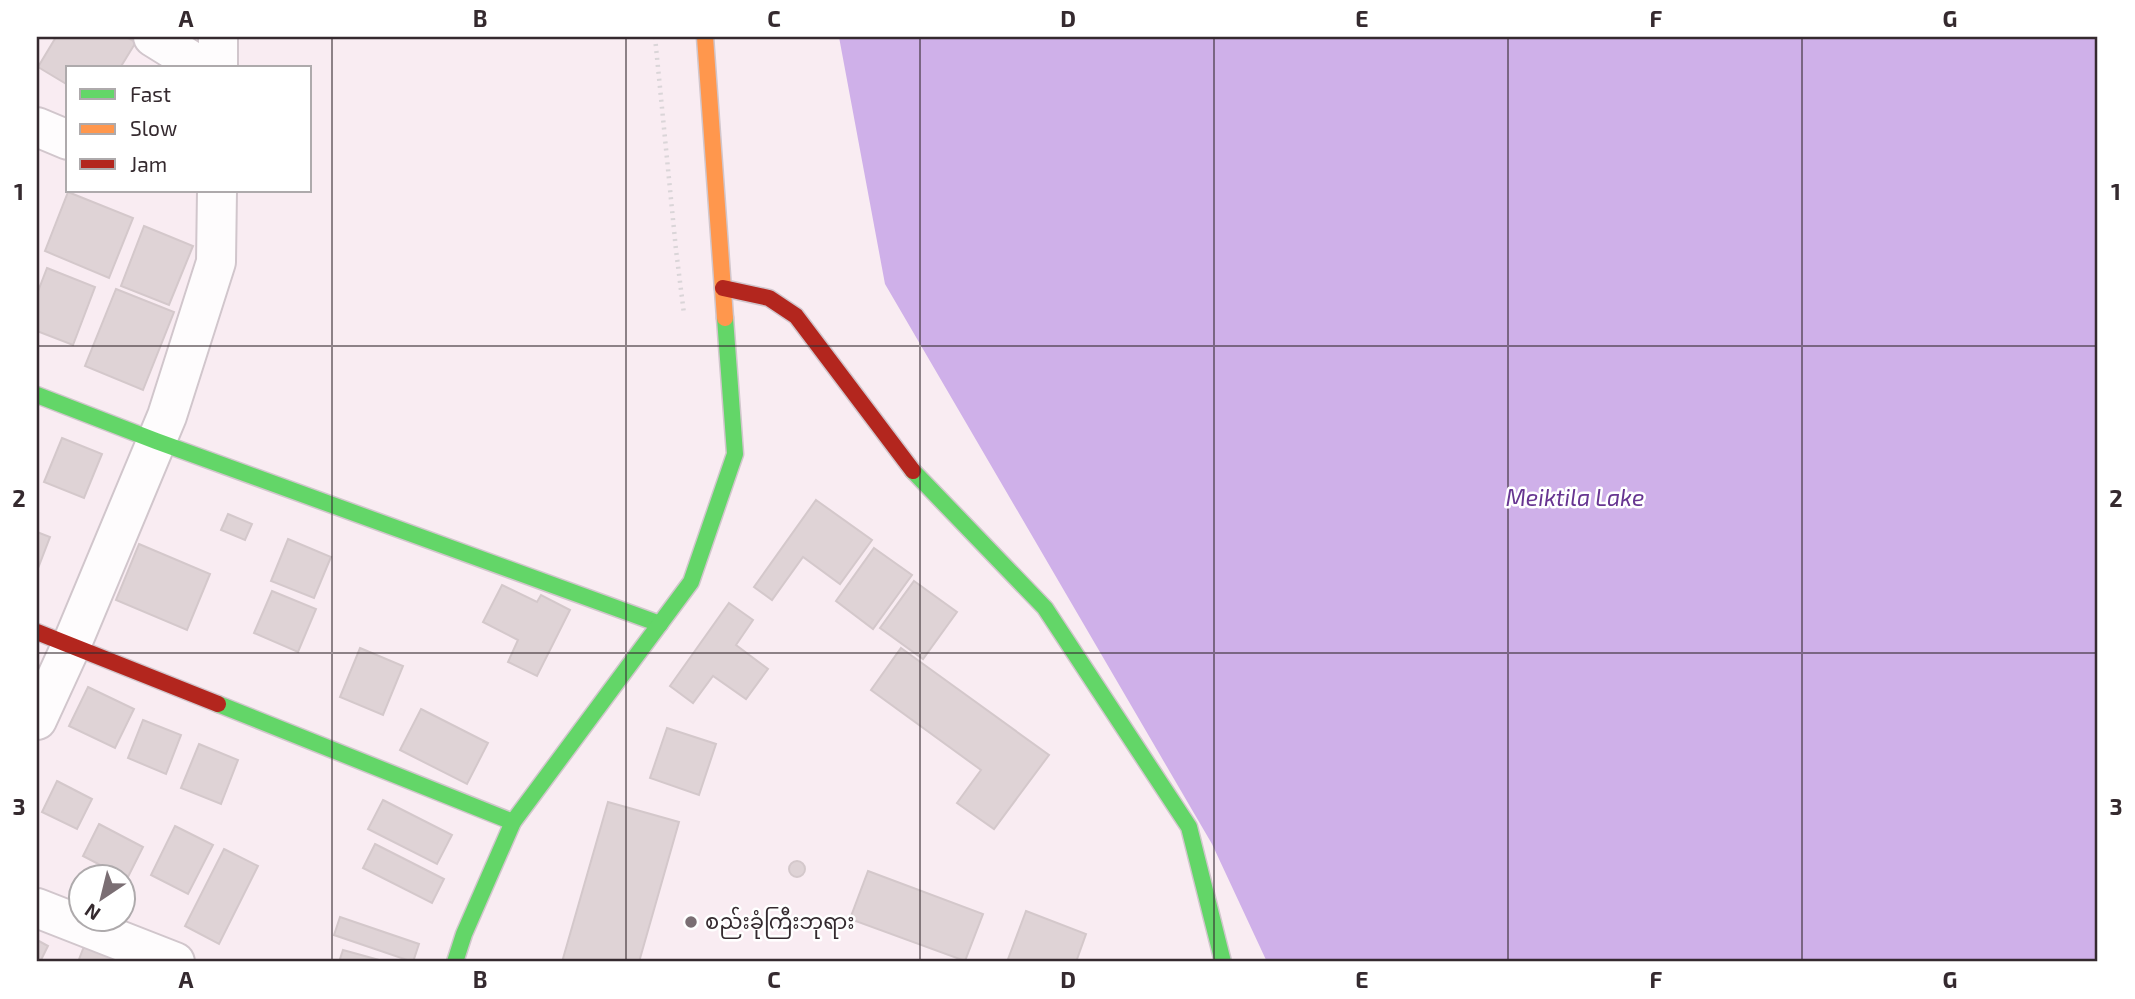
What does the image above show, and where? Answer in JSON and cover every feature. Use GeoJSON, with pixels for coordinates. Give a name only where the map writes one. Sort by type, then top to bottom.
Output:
{"type":"FeatureCollection","features":[{"type":"Feature","properties":{"kind":"street"},"geometry":{"type":"LineString","coordinates":[[153,37],[200,66]]}},
{"type":"Feature","properties":{"kind":"street"},"geometry":{"type":"LineString","coordinates":[[218,37],[218,66]]}},
{"type":"Feature","properties":{"kind":"street"},"geometry":{"type":"LineString","coordinates":[[454,962],[513,822],[691,582],[735,454],[705,37]]}},
{"type":"Feature","properties":{"kind":"street"},"geometry":{"type":"LineString","coordinates":[[37,127],[66,139]]}},
{"type":"Feature","properties":{"kind":"street"},"geometry":{"type":"LineString","coordinates":[[37,720],[54,639],[167,416],[216,262],[207,195]]}},
{"type":"Feature","properties":{"kind":"street"},"geometry":{"type":"LineString","coordinates":[[723,288],[769,299],[796,316],[920,481],[1045,608],[1189,827],[1223,962]]}},
{"type":"Feature","properties":{"kind":"street"},"geometry":{"type":"LineString","coordinates":[[37,395],[156,441],[660,624]]}},
{"type":"Feature","properties":{"kind":"street"},"geometry":{"type":"LineString","coordinates":[[54,639],[513,822]]}},
{"type":"Feature","properties":{"kind":"street"},"geometry":{"type":"LineString","coordinates":[[37,908],[175,962]]}},
{"type":"Feature","properties":{"kind":"water","name":"Meiktila Lake"},"geometry":{"type":"Polygon","coordinates":[[[839,37],[2098,37],[2098,962],[1267,962],[1212,844],[885,284],[839,37]]]}},
{"type":"Feature","properties":{"kind":"building"},"geometry":{"type":"Polygon","coordinates":[[[56,37],[126,37],[136,42],[121,66],[66,66],[66,84],[38,67],[56,37]]]}},
{"type":"Feature","properties":{"kind":"building"},"geometry":{"type":"Polygon","coordinates":[[[68,192],[133,218],[109,278],[45,251],[68,192]]]}},
{"type":"Feature","properties":{"kind":"building"},"geometry":{"type":"Polygon","coordinates":[[[144,226],[193,246],[169,305],[121,286],[144,226]]]}},
{"type":"Feature","properties":{"kind":"building"},"geometry":{"type":"Polygon","coordinates":[[[47,268],[95,287],[73,345],[37,331],[37,294],[47,268]]]}},
{"type":"Feature","properties":{"kind":"building"},"geometry":{"type":"Polygon","coordinates":[[[116,289],[174,312],[143,390],[85,366],[116,289]]]}},
{"type":"Feature","properties":{"kind":"building"},"geometry":{"type":"Polygon","coordinates":[[[62,438],[102,454],[84,498],[44,482],[62,438]]]}},
{"type":"Feature","properties":{"kind":"building"},"geometry":{"type":"Polygon","coordinates":[[[816,500],[872,540],[840,584],[803,557],[772,600],[754,587],[816,500]]]}},
{"type":"Feature","properties":{"kind":"building"},"geometry":{"type":"Polygon","coordinates":[[[228,514],[252,524],[245,540],[221,530],[228,514]]]}},
{"type":"Feature","properties":{"kind":"building"},"geometry":{"type":"Polygon","coordinates":[[[37,532],[50,537],[37,571],[37,532]]]}},
{"type":"Feature","properties":{"kind":"building"},"geometry":{"type":"Polygon","coordinates":[[[288,539],[331,557],[314,598],[271,581],[288,539]]]}},
{"type":"Feature","properties":{"kind":"building"},"geometry":{"type":"Polygon","coordinates":[[[139,544],[210,574],[187,630],[116,600],[139,544]]]}},
{"type":"Feature","properties":{"kind":"building"},"geometry":{"type":"Polygon","coordinates":[[[874,548],[912,575],[873,629],[836,601],[874,548]]]}},
{"type":"Feature","properties":{"kind":"building"},"geometry":{"type":"Polygon","coordinates":[[[914,581],[957,612],[923,659],[880,628],[914,581]]]}},
{"type":"Feature","properties":{"kind":"building"},"geometry":{"type":"Polygon","coordinates":[[[502,585],[537,602],[541,595],[570,610],[537,676],[508,662],[518,640],[483,622],[502,585]]]}},
{"type":"Feature","properties":{"kind":"building"},"geometry":{"type":"Polygon","coordinates":[[[272,591],[316,609],[298,652],[254,633],[272,591]]]}},
{"type":"Feature","properties":{"kind":"building"},"geometry":{"type":"Polygon","coordinates":[[[729,603],[753,620],[736,645],[768,669],[746,699],[713,676],[693,703],[670,686],[729,603]]]}},
{"type":"Feature","properties":{"kind":"building"},"geometry":{"type":"Polygon","coordinates":[[[360,648],[403,666],[383,715],[340,697],[360,648]]]}},
{"type":"Feature","properties":{"kind":"building"},"geometry":{"type":"Polygon","coordinates":[[[901,648],[1049,755],[994,829],[957,803],[981,770],[871,690],[901,648]]]}},
{"type":"Feature","properties":{"kind":"building"},"geometry":{"type":"Polygon","coordinates":[[[88,687],[134,709],[115,748],[69,726],[88,687]]]}},
{"type":"Feature","properties":{"kind":"building"},"geometry":{"type":"Polygon","coordinates":[[[421,709],[488,743],[467,784],[400,750],[421,709]]]}},
{"type":"Feature","properties":{"kind":"building"},"geometry":{"type":"Polygon","coordinates":[[[143,720],[181,735],[166,774],[128,758],[143,720]]]}},
{"type":"Feature","properties":{"kind":"building"},"geometry":{"type":"Polygon","coordinates":[[[667,728],[716,744],[699,795],[650,778],[667,728]]]}},
{"type":"Feature","properties":{"kind":"building"},"geometry":{"type":"Polygon","coordinates":[[[199,744],[238,760],[221,804],[181,788],[199,744]]]}},
{"type":"Feature","properties":{"kind":"building"},"geometry":{"type":"Polygon","coordinates":[[[57,781],[92,799],[77,829],[42,812],[57,781]]]}},
{"type":"Feature","properties":{"kind":"building"},"geometry":{"type":"Polygon","coordinates":[[[383,800],[452,835],[437,864],[368,829],[383,800]]]}},
{"type":"Feature","properties":{"kind":"building"},"geometry":{"type":"Polygon","coordinates":[[[608,802],[679,822],[639,962],[562,962],[608,802]]]}},
{"type":"Feature","properties":{"kind":"building"},"geometry":{"type":"Polygon","coordinates":[[[99,824],[143,847],[136,862],[94,862],[83,856],[99,824]]]}},
{"type":"Feature","properties":{"kind":"building"},"geometry":{"type":"Polygon","coordinates":[[[175,826],[213,845],[188,894],[151,875],[175,826]]]}},
{"type":"Feature","properties":{"kind":"building"},"geometry":{"type":"Polygon","coordinates":[[[375,844],[444,879],[432,903],[363,868],[375,844]]]}},
{"type":"Feature","properties":{"kind":"building"},"geometry":{"type":"Polygon","coordinates":[[[224,849],[258,866],[219,944],[185,926],[224,849]]]}},
{"type":"Feature","properties":{"kind":"building"},"geometry":{"type":"Polygon","coordinates":[[[797,861],[805,869],[797,877],[789,869],[797,861]]]}},
{"type":"Feature","properties":{"kind":"building"},"geometry":{"type":"Polygon","coordinates":[[[868,871],[983,914],[965,961],[850,919],[868,871]]]}},
{"type":"Feature","properties":{"kind":"building"},"geometry":{"type":"Polygon","coordinates":[[[1026,911],[1086,934],[1076,962],[1007,962],[1026,911]]]}},
{"type":"Feature","properties":{"kind":"building"},"geometry":{"type":"Polygon","coordinates":[[[340,917],[419,944],[413,962],[334,935],[340,917]]]}},
{"type":"Feature","properties":{"kind":"building"},"geometry":{"type":"Polygon","coordinates":[[[88,936],[117,948],[111,962],[78,962],[88,936]]]}},
{"type":"Feature","properties":{"kind":"building"},"geometry":{"type":"Polygon","coordinates":[[[37,940],[48,946],[40,962],[37,962],[37,940]]]}},
{"type":"Feature","properties":{"kind":"building"},"geometry":{"type":"Polygon","coordinates":[[[343,950],[383,961],[383,962],[339,962],[343,950]]]}},
{"type":"Feature","properties":{"kind":"traffic: fast"},"geometry":{"type":"LineString","coordinates":[[455,962],[464,934],[513,822],[691,582],[735,454],[725,318]]}},
{"type":"Feature","properties":{"kind":"traffic: fast"},"geometry":{"type":"LineString","coordinates":[[37,395],[156,441],[660,624]]}},
{"type":"Feature","properties":{"kind":"traffic: fast"},"geometry":{"type":"LineString","coordinates":[[913,471],[1045,608],[1189,827],[1223,962]]}},
{"type":"Feature","properties":{"kind":"traffic: fast"},"geometry":{"type":"LineString","coordinates":[[218,704],[513,822]]}},
{"type":"Feature","properties":{"kind":"traffic: slow"},"geometry":{"type":"LineString","coordinates":[[705,37],[725,318]]}},
{"type":"Feature","properties":{"kind":"traffic: jam"},"geometry":{"type":"LineString","coordinates":[[723,288],[769,298],[796,316],[913,471]]}},
{"type":"Feature","properties":{"kind":"traffic: jam"},"geometry":{"type":"LineString","coordinates":[[37,632],[218,704]]}},
{"type":"Feature","properties":{"kind":"place","name":"စည်းခုံကြီးဘုရား"},"geometry":{"type":"Point","coordinates":[691,922]}}]}
